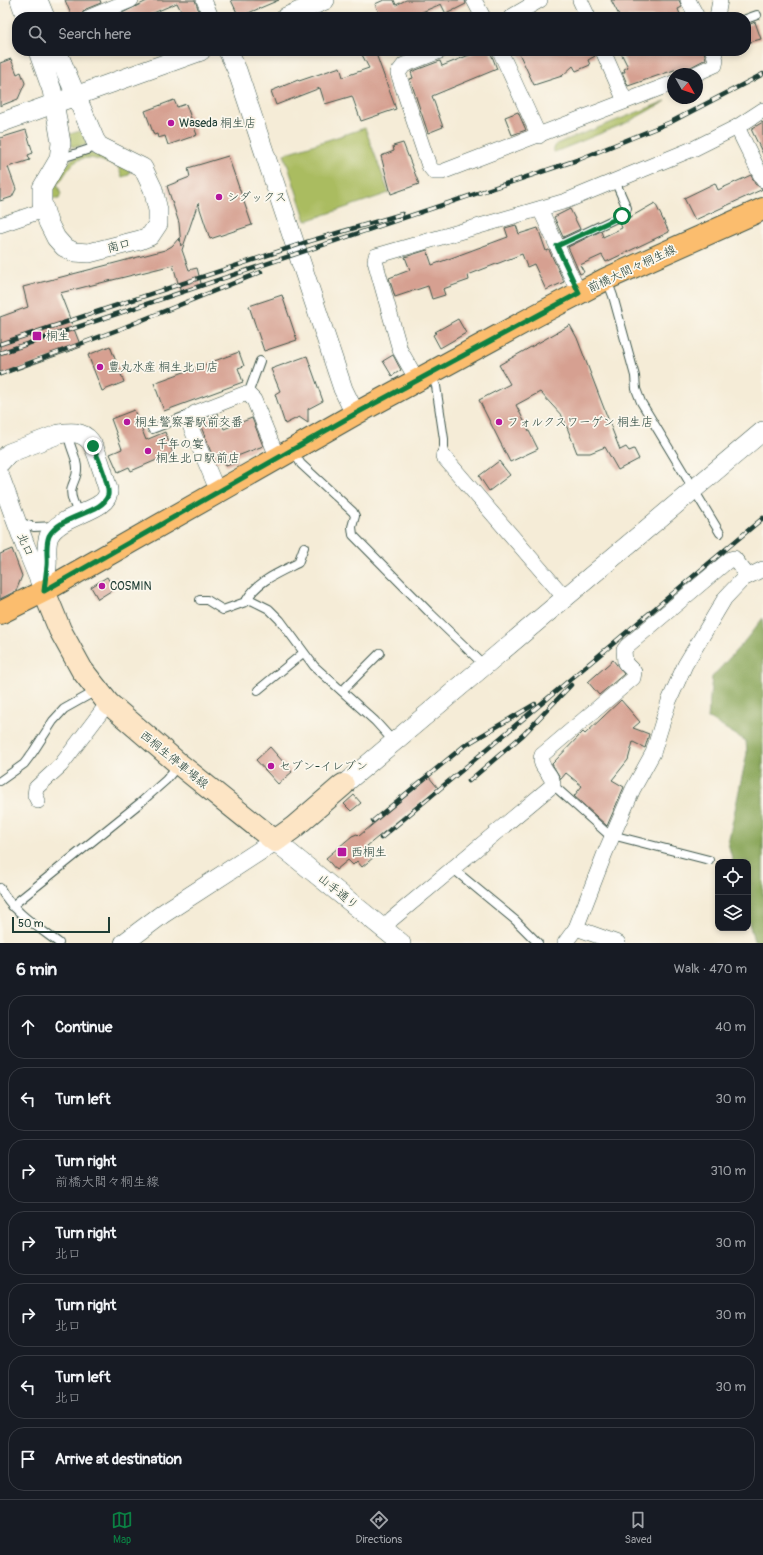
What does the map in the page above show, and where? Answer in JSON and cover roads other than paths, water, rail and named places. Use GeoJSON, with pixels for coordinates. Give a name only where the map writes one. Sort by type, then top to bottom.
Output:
{"type":"FeatureCollection","features":[{"type":"Feature","properties":{"kind":"main road","name":"前橋大間々桐生線"},"geometry":{"type":"LineString","coordinates":[[0,613],[44,591],[286,455],[355,414],[579,293],[606,279],[763,209]]}},
{"type":"Feature","properties":{"kind":"main road","name":"西桐生停車場線"},"geometry":{"type":"LineString","coordinates":[[44,591],[60,630],[82,670],[102,697],[179,764],[275,841]]}},
{"type":"Feature","properties":{"kind":"main road"},"geometry":{"type":"LineString","coordinates":[[275,841],[343,785]]}},
{"type":"Feature","properties":{"kind":"street"},"geometry":{"type":"LineString","coordinates":[[20,0],[24,12]]}},
{"type":"Feature","properties":{"kind":"street"},"geometry":{"type":"LineString","coordinates":[[38,0],[42,12]]}},
{"type":"Feature","properties":{"kind":"street"},"geometry":{"type":"LineString","coordinates":[[102,12],[131,0]]}},
{"type":"Feature","properties":{"kind":"street"},"geometry":{"type":"LineString","coordinates":[[204,0],[209,12]]}},
{"type":"Feature","properties":{"kind":"street"},"geometry":{"type":"LineString","coordinates":[[297,12],[323,0]]}},
{"type":"Feature","properties":{"kind":"street"},"geometry":{"type":"LineString","coordinates":[[474,0],[480,12]]}},
{"type":"Feature","properties":{"kind":"street"},"geometry":{"type":"LineString","coordinates":[[520,12],[540,0]]}},
{"type":"Feature","properties":{"kind":"street"},"geometry":{"type":"LineString","coordinates":[[580,0],[586,12]]}},
{"type":"Feature","properties":{"kind":"street"},"geometry":{"type":"LineString","coordinates":[[688,0],[694,12]]}},
{"type":"Feature","properties":{"kind":"street"},"geometry":{"type":"LineString","coordinates":[[718,12],[720,0]]}},
{"type":"Feature","properties":{"kind":"street","name":"南口"},"geometry":{"type":"LineString","coordinates":[[40,56],[50,85],[61,143],[59,159],[42,188],[41,197],[44,210],[56,238],[64,247],[74,252],[96,252],[140,240],[153,233],[158,224],[159,217],[153,189],[146,172],[140,166],[99,146]]}},
{"type":"Feature","properties":{"kind":"street"},"geometry":{"type":"LineString","coordinates":[[59,56],[95,140],[99,146]]}},
{"type":"Feature","properties":{"kind":"street"},"geometry":{"type":"LineString","coordinates":[[0,123],[54,105],[187,56]]}},
{"type":"Feature","properties":{"kind":"street"},"geometry":{"type":"LineString","coordinates":[[230,56],[237,70],[343,389],[355,414]]}},
{"type":"Feature","properties":{"kind":"street"},"geometry":{"type":"LineString","coordinates":[[427,56],[404,65],[398,73],[428,166],[432,171],[442,172],[539,136],[667,84]]}},
{"type":"Feature","properties":{"kind":"street"},"geometry":{"type":"LineString","coordinates":[[502,56],[539,136]]}},
{"type":"Feature","properties":{"kind":"street"},"geometry":{"type":"LineString","coordinates":[[605,56],[625,101]]}},
{"type":"Feature","properties":{"kind":"street"},"geometry":{"type":"LineString","coordinates":[[703,70],[715,65],[715,56]]}},
{"type":"Feature","properties":{"kind":"street"},"geometry":{"type":"LineString","coordinates":[[424,376],[400,350],[375,261],[376,256],[540,208],[615,181],[695,148],[737,127],[763,110]]}},
{"type":"Feature","properties":{"kind":"street"},"geometry":{"type":"LineString","coordinates":[[737,127],[763,180]]}},
{"type":"Feature","properties":{"kind":"street"},"geometry":{"type":"LineString","coordinates":[[540,208],[579,293]]}},
{"type":"Feature","properties":{"kind":"street"},"geometry":{"type":"LineString","coordinates":[[0,225],[44,210]]}},
{"type":"Feature","properties":{"kind":"street"},"geometry":{"type":"LineString","coordinates":[[218,492],[189,423],[190,416],[244,394],[248,394],[254,400],[286,455]]}},
{"type":"Feature","properties":{"kind":"street"},"geometry":{"type":"LineString","coordinates":[[343,785],[763,431]]}},
{"type":"Feature","properties":{"kind":"street"},"geometry":{"type":"LineString","coordinates":[[0,463],[9,453],[59,434],[68,432],[80,434],[90,441],[96,453],[108,487],[108,495],[103,502],[57,526]]}},
{"type":"Feature","properties":{"kind":"street"},"geometry":{"type":"LineString","coordinates":[[442,456],[565,598]]}},
{"type":"Feature","properties":{"kind":"street","name":"北口"},"geometry":{"type":"LineString","coordinates":[[1,484],[44,591]]}},
{"type":"Feature","properties":{"kind":"street","name":"北口"},"geometry":{"type":"LineString","coordinates":[[44,591],[47,565],[47,545],[49,537],[57,526]]}},
{"type":"Feature","properties":{"kind":"street"},"geometry":{"type":"LineString","coordinates":[[383,929],[392,918],[553,785],[553,780],[541,764],[540,759],[542,755],[633,678],[634,672],[625,663],[624,650],[627,646],[730,559],[734,558],[748,576]]}},
{"type":"Feature","properties":{"kind":"street"},"geometry":{"type":"LineString","coordinates":[[618,943],[573,937],[596,874],[633,790],[656,746],[669,701],[684,665],[725,598],[738,583],[748,576],[763,569]]}},
{"type":"Feature","properties":{"kind":"street"},"geometry":{"type":"LineString","coordinates":[[38,801],[35,795],[36,788],[61,764],[102,697]]}},
{"type":"Feature","properties":{"kind":"street"},"geometry":{"type":"LineString","coordinates":[[124,943],[164,913],[275,841]]}},
{"type":"Feature","properties":{"kind":"street","name":"山手通り"},"geometry":{"type":"LineString","coordinates":[[275,841],[401,943]]}},
{"type":"Feature","properties":{"kind":"lane"},"geometry":{"type":"LineString","coordinates":[[751,17],[757,15]]}},
{"type":"Feature","properties":{"kind":"lane"},"geometry":{"type":"LineString","coordinates":[[59,159],[99,146]]}},
{"type":"Feature","properties":{"kind":"lane"},"geometry":{"type":"LineString","coordinates":[[557,246],[625,214],[627,208],[615,181]]}},
{"type":"Feature","properties":{"kind":"lane"},"geometry":{"type":"LineString","coordinates":[[606,279],[613,296],[635,376],[636,389],[641,402],[720,533]]}},
{"type":"Feature","properties":{"kind":"lane"},"geometry":{"type":"LineString","coordinates":[[248,394],[260,361]]}},
{"type":"Feature","properties":{"kind":"lane"},"geometry":{"type":"LineString","coordinates":[[424,376],[436,386],[444,439],[444,447],[441,454],[442,456]]}},
{"type":"Feature","properties":{"kind":"lane"},"geometry":{"type":"LineString","coordinates":[[152,429],[183,417],[190,416]]}},
{"type":"Feature","properties":{"kind":"lane"},"geometry":{"type":"LineString","coordinates":[[68,432],[68,443],[77,469],[70,488],[70,495],[75,506],[83,512]]}},
{"type":"Feature","properties":{"kind":"lane"},"geometry":{"type":"LineString","coordinates":[[286,455],[302,464],[353,512],[355,516],[351,530],[353,535],[484,665]]}},
{"type":"Feature","properties":{"kind":"lane"},"geometry":{"type":"LineString","coordinates":[[15,519],[28,526],[57,526]]}},
{"type":"Feature","properties":{"kind":"lane"},"geometry":{"type":"LineString","coordinates":[[246,601],[255,588],[266,579],[298,563],[304,547]]}},
{"type":"Feature","properties":{"kind":"lane"},"geometry":{"type":"LineString","coordinates":[[200,600],[207,600],[223,610],[251,600],[259,603],[275,615],[314,666],[375,721],[394,742]]}},
{"type":"Feature","properties":{"kind":"lane"},"geometry":{"type":"LineString","coordinates":[[258,690],[303,653]]}},
{"type":"Feature","properties":{"kind":"lane"},"geometry":{"type":"LineString","coordinates":[[342,691],[380,653]]}},
{"type":"Feature","properties":{"kind":"lane"},"geometry":{"type":"LineString","coordinates":[[0,781],[24,764],[34,752],[53,721],[64,709],[102,697]]}},
{"type":"Feature","properties":{"kind":"lane"},"geometry":{"type":"LineString","coordinates":[[12,906],[140,804],[166,780],[179,764]]}},
{"type":"Feature","properties":{"kind":"lane"},"geometry":{"type":"LineString","coordinates":[[553,785],[587,818],[608,834],[709,860]]}},
{"type":"Feature","properties":{"kind":"lane"},"geometry":{"type":"LineString","coordinates":[[452,868],[515,920],[538,943]]}},
{"type":"Feature","properties":{"kind":"lane"},"geometry":{"type":"LineString","coordinates":[[0,888],[6,900],[12,906],[58,943]]}},
{"type":"Feature","properties":{"kind":"railway"},"geometry":{"type":"LineString","coordinates":[[0,353],[580,159],[671,122],[763,74]]}},
{"type":"Feature","properties":{"kind":"railway"},"geometry":{"type":"LineString","coordinates":[[0,344],[310,241],[402,214]]}},
{"type":"Feature","properties":{"kind":"railway"},"geometry":{"type":"LineString","coordinates":[[0,374],[120,329],[261,272]]}},
{"type":"Feature","properties":{"kind":"railway"},"geometry":{"type":"LineString","coordinates":[[381,838],[763,518]]}},
{"type":"Feature","properties":{"kind":"railway"},"geometry":{"type":"LineString","coordinates":[[469,781],[523,735],[571,685]]}},
{"type":"Feature","properties":{"kind":"railway"},"geometry":{"type":"LineString","coordinates":[[373,821],[464,746],[535,704]]}},
{"type":"Feature","properties":{"kind":"place","name":"Waseda 桐生店"},"geometry":{"type":"Point","coordinates":[171,123]}},
{"type":"Feature","properties":{"kind":"place","name":"シダックス"},"geometry":{"type":"Point","coordinates":[219,197]}},
{"type":"Feature","properties":{"kind":"place","name":"桐生"},"geometry":{"type":"Point","coordinates":[37,336]}},
{"type":"Feature","properties":{"kind":"place","name":"豊丸水産 桐生北口店"},"geometry":{"type":"Point","coordinates":[100,367]}},
{"type":"Feature","properties":{"kind":"place","name":"桐生警察署駅前交番"},"geometry":{"type":"Point","coordinates":[127,422]}},
{"type":"Feature","properties":{"kind":"place","name":"フォルクスワーゲン 桐生店"},"geometry":{"type":"Point","coordinates":[499,422]}},
{"type":"Feature","properties":{"kind":"place","name":"千年の宴 桐生北口駅前店"},"geometry":{"type":"Point","coordinates":[148,451]}},
{"type":"Feature","properties":{"kind":"place","name":"COSMIN"},"geometry":{"type":"Point","coordinates":[102,586]}},
{"type":"Feature","properties":{"kind":"place","name":"セブン-イレブン"},"geometry":{"type":"Point","coordinates":[271,766]}},
{"type":"Feature","properties":{"kind":"place","name":"西桐生"},"geometry":{"type":"Point","coordinates":[342,852]}}]}
